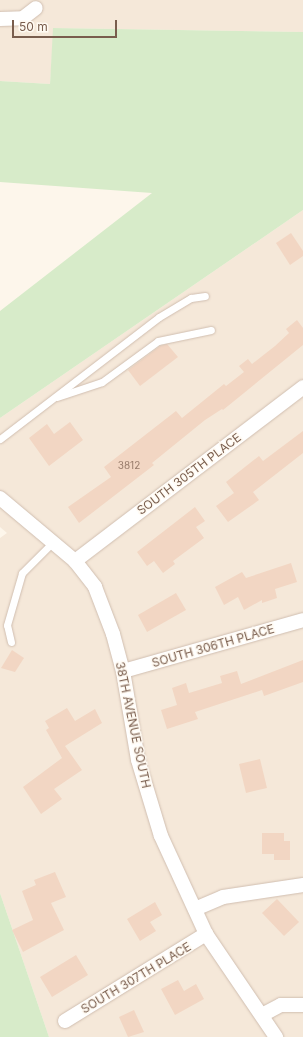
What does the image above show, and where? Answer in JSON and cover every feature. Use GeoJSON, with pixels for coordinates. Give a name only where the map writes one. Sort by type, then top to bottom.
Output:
{"type":"FeatureCollection","features":[{"type":"Feature","properties":{"kind":"street"},"geometry":{"type":"LineString","coordinates":[[0,19],[23,18],[36,8]]}},
{"type":"Feature","properties":{"kind":"street","name":"SOUTH 305TH PLACE"},"geometry":{"type":"LineString","coordinates":[[75,561],[303,387]]}},
{"type":"Feature","properties":{"kind":"street","name":"38TH AVENUE SOUTH"},"geometry":{"type":"LineString","coordinates":[[0,498],[75,561],[101,600],[123,671],[138,760],[161,836],[206,934],[276,1037]]}},
{"type":"Feature","properties":{"kind":"street","name":"SOUTH 306TH PLACE"},"geometry":{"type":"LineString","coordinates":[[123,671],[303,620]]}},
{"type":"Feature","properties":{"kind":"street"},"geometry":{"type":"LineString","coordinates":[[195,909],[223,897],[303,885]]}},
{"type":"Feature","properties":{"kind":"street","name":"SOUTH 307TH PLACE"},"geometry":{"type":"LineString","coordinates":[[65,1021],[206,934]]}},
{"type":"Feature","properties":{"kind":"street"},"geometry":{"type":"LineString","coordinates":[[262,1015],[281,1005],[303,1005]]}},
{"type":"Feature","properties":{"kind":"lane"},"geometry":{"type":"LineString","coordinates":[[0,439],[159,317],[191,298],[205,296]]}},
{"type":"Feature","properties":{"kind":"lane"},"geometry":{"type":"LineString","coordinates":[[49,400],[102,382],[158,341],[211,330]]}},
{"type":"Feature","properties":{"kind":"lane"},"geometry":{"type":"LineString","coordinates":[[11,642],[7,625],[22,573],[53,542]]}},
{"type":"Feature","properties":{"kind":"shaded area"},"geometry":{"type":"Polygon","coordinates":[[[0,0],[303,0],[303,32],[54,28],[50,84],[0,81],[0,0]]]}},
{"type":"Feature","properties":{"kind":"shaded area"},"geometry":{"type":"Polygon","coordinates":[[[303,210],[303,1037],[49,1037],[0,893],[0,538],[7,533],[0,527],[0,418],[303,210]]]}},
{"type":"Feature","properties":{"kind":"green space"},"geometry":{"type":"Polygon","coordinates":[[[53,28],[303,32],[303,210],[0,418],[0,311],[152,193],[0,182],[0,81],[50,84],[53,28]]]}},
{"type":"Feature","properties":{"kind":"green space"},"geometry":{"type":"Polygon","coordinates":[[[0,893],[49,1037],[0,1037],[0,893]]]}},
{"type":"Feature","properties":{"kind":"building"},"geometry":{"type":"Polygon","coordinates":[[[291,233],[303,251],[303,256],[290,265],[276,243],[291,233]]]}},
{"type":"Feature","properties":{"kind":"building"},"geometry":{"type":"Polygon","coordinates":[[[297,320],[303,328],[303,345],[223,410],[222,409],[205,420],[152,463],[154,465],[79,523],[68,507],[111,477],[104,467],[176,411],[182,418],[224,384],[226,386],[244,372],[239,366],[248,359],[252,364],[275,346],[289,333],[286,329],[297,320]]]}},
{"type":"Feature","properties":{"kind":"building"},"geometry":{"type":"Polygon","coordinates":[[[167,344],[178,357],[140,386],[128,370],[160,346],[167,344]]]}},
{"type":"Feature","properties":{"kind":"building"},"geometry":{"type":"Polygon","coordinates":[[[70,422],[83,440],[49,466],[29,438],[47,424],[54,434],[70,422]]]}},
{"type":"Feature","properties":{"kind":"building"},"geometry":{"type":"Polygon","coordinates":[[[303,431],[303,453],[253,492],[259,500],[228,522],[216,506],[234,493],[226,482],[259,456],[263,461],[303,431]]]}},
{"type":"Feature","properties":{"kind":"building"},"geometry":{"type":"Polygon","coordinates":[[[195,507],[205,521],[196,527],[204,538],[173,561],[175,564],[163,573],[154,561],[147,566],[137,552],[195,507]]]}},
{"type":"Feature","properties":{"kind":"building"},"geometry":{"type":"Polygon","coordinates":[[[291,563],[297,582],[275,589],[277,598],[262,603],[262,600],[244,610],[238,597],[224,605],[215,587],[242,572],[246,578],[291,563]]]}},
{"type":"Feature","properties":{"kind":"building"},"geometry":{"type":"Polygon","coordinates":[[[176,593],[186,610],[147,632],[138,615],[176,593]]]}},
{"type":"Feature","properties":{"kind":"building"},"geometry":{"type":"Polygon","coordinates":[[[12,650],[24,658],[15,672],[1,668],[12,650]]]}},
{"type":"Feature","properties":{"kind":"building"},"geometry":{"type":"Polygon","coordinates":[[[303,660],[303,682],[264,696],[262,690],[195,712],[198,719],[167,729],[161,710],[177,705],[172,688],[186,683],[189,693],[222,683],[220,676],[237,671],[241,684],[303,660]]]}},
{"type":"Feature","properties":{"kind":"building"},"geometry":{"type":"Polygon","coordinates":[[[67,708],[75,721],[95,709],[102,723],[65,746],[82,770],[54,789],[62,799],[41,814],[23,787],[62,758],[46,730],[49,728],[45,721],[67,708]]]}},
{"type":"Feature","properties":{"kind":"building"},"geometry":{"type":"Polygon","coordinates":[[[260,759],[267,788],[246,793],[239,764],[260,759]]]}},
{"type":"Feature","properties":{"kind":"building"},"geometry":{"type":"Polygon","coordinates":[[[262,833],[284,833],[284,841],[290,841],[290,860],[274,860],[274,854],[262,854],[262,833]]]}},
{"type":"Feature","properties":{"kind":"building"},"geometry":{"type":"Polygon","coordinates":[[[55,872],[66,897],[51,903],[64,930],[23,952],[12,930],[33,920],[22,891],[36,885],[34,880],[55,872]]]}},
{"type":"Feature","properties":{"kind":"building"},"geometry":{"type":"Polygon","coordinates":[[[277,899],[299,922],[284,936],[262,913],[277,899]]]}},
{"type":"Feature","properties":{"kind":"building"},"geometry":{"type":"Polygon","coordinates":[[[155,902],[162,915],[150,922],[156,931],[140,941],[127,919],[155,902]]]}},
{"type":"Feature","properties":{"kind":"building"},"geometry":{"type":"Polygon","coordinates":[[[76,955],[88,975],[52,997],[40,977],[76,955]]]}},
{"type":"Feature","properties":{"kind":"building"},"geometry":{"type":"Polygon","coordinates":[[[178,980],[184,991],[196,984],[204,999],[175,1015],[161,989],[178,980]]]}},
{"type":"Feature","properties":{"kind":"building"},"geometry":{"type":"Polygon","coordinates":[[[134,1010],[144,1032],[128,1037],[119,1017],[134,1010]]]}}]}
